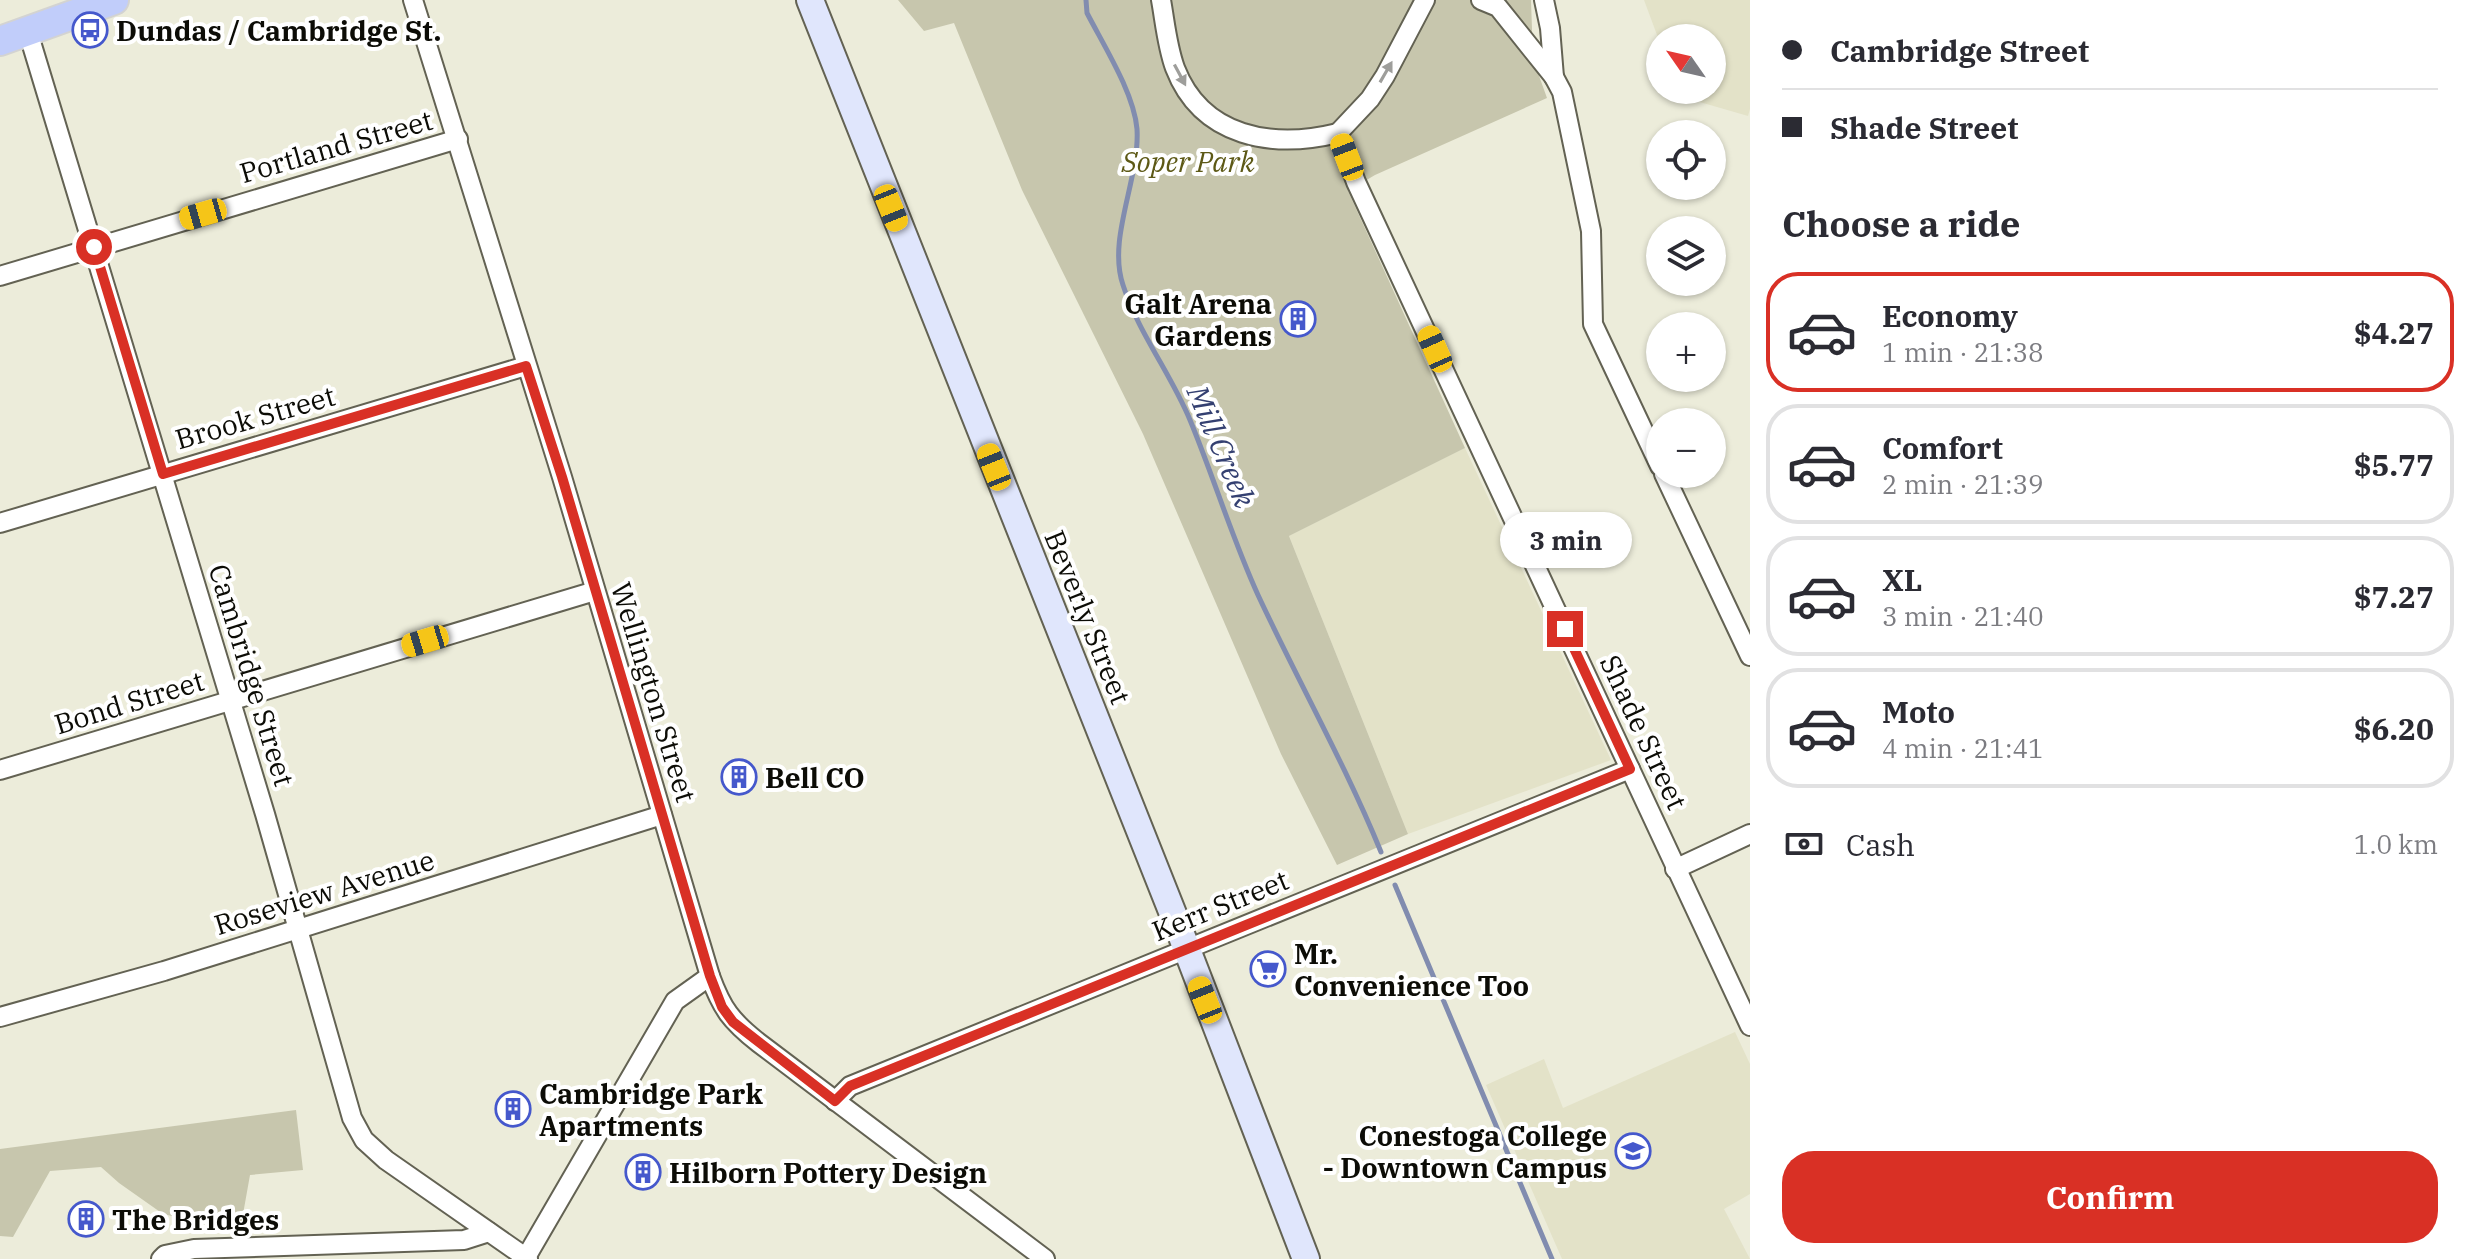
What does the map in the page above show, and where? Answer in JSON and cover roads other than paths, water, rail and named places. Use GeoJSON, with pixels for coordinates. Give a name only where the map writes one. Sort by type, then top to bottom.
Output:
{"type":"FeatureCollection","features":[{"type":"Feature","properties":{"kind":"main road"},"geometry":{"type":"LineString","coordinates":[[0,41],[114,0]]}},
{"type":"Feature","properties":{"kind":"street","name":"Wellington Street"},"geometry":{"type":"LineString","coordinates":[[413,0],[722,1007],[733,1022],[1045,1259]]}},
{"type":"Feature","properties":{"kind":"street","name":"Beverly Street"},"geometry":{"type":"LineString","coordinates":[[810,0],[1306,1259]]}},
{"type":"Feature","properties":{"kind":"street"},"geometry":{"type":"LineString","coordinates":[[1161,0],[1175,69],[1207,114],[1225,126],[1254,137],[1291,141],[1338,133],[1377,88],[1425,0]]}},
{"type":"Feature","properties":{"kind":"street"},"geometry":{"type":"LineString","coordinates":[[1481,0],[1498,7],[1554,77],[1562,92],[1591,231],[1593,324],[1646,436]]}},
{"type":"Feature","properties":{"kind":"street"},"geometry":{"type":"LineString","coordinates":[[1544,0],[1554,77]]}},
{"type":"Feature","properties":{"kind":"street","name":"Cambridge Street"},"geometry":{"type":"LineString","coordinates":[[28,32],[163,474],[352,1118],[364,1140],[386,1160],[526,1259]]}},
{"type":"Feature","properties":{"kind":"street","name":"Shade Street"},"geometry":{"type":"LineString","coordinates":[[1338,133],[1356,182],[1750,1026]]}},
{"type":"Feature","properties":{"kind":"street","name":"Portland Street"},"geometry":{"type":"LineString","coordinates":[[0,276],[458,139]]}},
{"type":"Feature","properties":{"kind":"street","name":"Brook Street"},"geometry":{"type":"LineString","coordinates":[[0,523],[526,366]]}},
{"type":"Feature","properties":{"kind":"street"},"geometry":{"type":"LineString","coordinates":[[1671,488],[1750,656]]}},
{"type":"Feature","properties":{"kind":"street","name":"Bond Street"},"geometry":{"type":"LineString","coordinates":[[0,770],[595,591]]}},
{"type":"Feature","properties":{"kind":"street","name":"Kerr Street"},"geometry":{"type":"LineString","coordinates":[[835,1101],[850,1086],[1630,769]]}},
{"type":"Feature","properties":{"kind":"street","name":"Roseview Avenue"},"geometry":{"type":"LineString","coordinates":[[0,1017],[164,971],[662,815]]}},
{"type":"Feature","properties":{"kind":"street"},"geometry":{"type":"LineString","coordinates":[[1675,869],[1750,834]]}},
{"type":"Feature","properties":{"kind":"street"},"geometry":{"type":"LineString","coordinates":[[526,1259],[675,1001],[710,976]]}},
{"type":"Feature","properties":{"kind":"street"},"geometry":{"type":"LineString","coordinates":[[161,1259],[165,1255],[194,1249],[464,1240],[489,1232]]}},
{"type":"Feature","properties":{"kind":"waterway","name":"Mill Creek"},"geometry":{"type":"LineString","coordinates":[[1086,0],[1087,13],[1130,100],[1137,129],[1134,168],[1119,248],[1123,285],[1137,319],[1190,420],[1258,595],[1381,852]]}},
{"type":"Feature","properties":{"kind":"waterway","name":"Mill Creek"},"geometry":{"type":"LineString","coordinates":[[1395,885],[1552,1259]]}},
{"type":"Feature","properties":{"kind":"place","name":"Dundas / Cambridge St."},"geometry":{"type":"Point","coordinates":[90,30]}},
{"type":"Feature","properties":{"kind":"place","name":"Galt Arena Gardens"},"geometry":{"type":"Point","coordinates":[1298,319]}},
{"type":"Feature","properties":{"kind":"place","name":"Bell CO"},"geometry":{"type":"Point","coordinates":[739,777]}},
{"type":"Feature","properties":{"kind":"place","name":"Mr. Convenience Too"},"geometry":{"type":"Point","coordinates":[1268,969]}},
{"type":"Feature","properties":{"kind":"place","name":"Cambridge Park Apartments"},"geometry":{"type":"Point","coordinates":[513,1109]}},
{"type":"Feature","properties":{"kind":"place","name":"Conestoga College - Downtown Campus"},"geometry":{"type":"Point","coordinates":[1633,1151]}},
{"type":"Feature","properties":{"kind":"place","name":"Hilborn Pottery Design"},"geometry":{"type":"Point","coordinates":[643,1172]}},
{"type":"Feature","properties":{"kind":"place","name":"The Bridges"},"geometry":{"type":"Point","coordinates":[86,1219]}},
{"type":"Feature","properties":{"kind":"park label","name":"Soper Park"},"geometry":{"type":"Point","coordinates":[1188,161]}}]}
